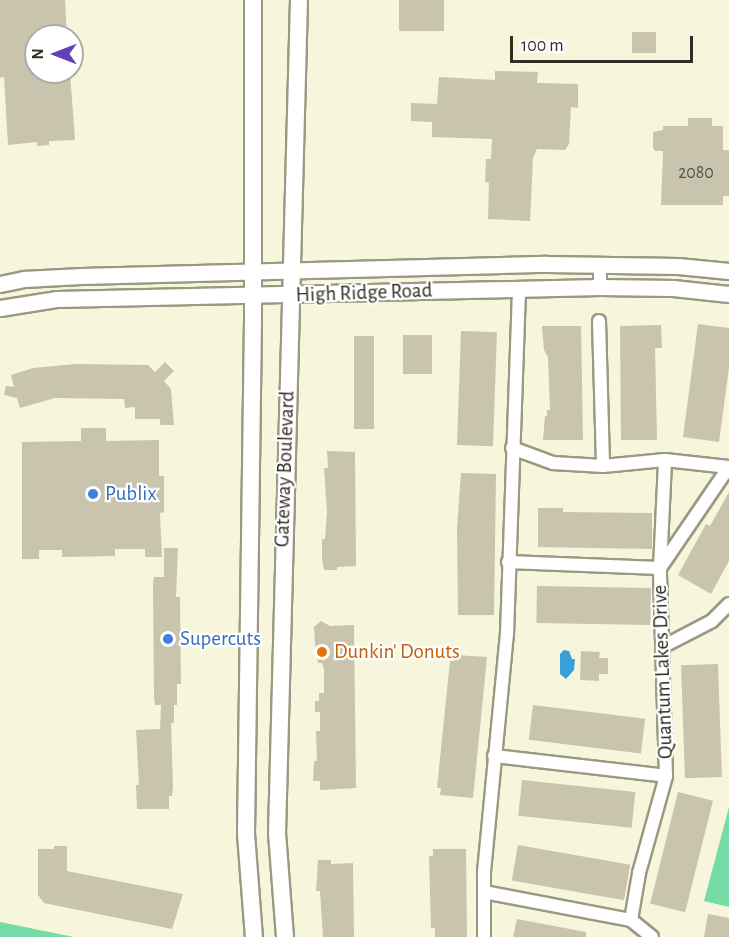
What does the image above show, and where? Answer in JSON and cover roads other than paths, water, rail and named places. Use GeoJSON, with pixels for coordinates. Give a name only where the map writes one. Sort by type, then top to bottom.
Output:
{"type":"FeatureCollection","features":[{"type":"Feature","properties":{"kind":"main road","name":"Gateway Boulevard"},"geometry":{"type":"LineString","coordinates":[[253,0],[253,296],[246,834],[254,937]]}},
{"type":"Feature","properties":{"kind":"main road","name":"Gateway Boulevard"},"geometry":{"type":"LineString","coordinates":[[285,937],[277,834],[281,591],[299,0]]}},
{"type":"Feature","properties":{"kind":"main road"},"geometry":{"type":"LineString","coordinates":[[250,580],[281,591]]}},
{"type":"Feature","properties":{"kind":"street","name":"High Ridge Road"},"geometry":{"type":"LineString","coordinates":[[0,284],[38,278],[600,264],[678,266],[729,271]]}},
{"type":"Feature","properties":{"kind":"street"},"geometry":{"type":"LineString","coordinates":[[600,264],[600,287]]}},
{"type":"Feature","properties":{"kind":"street","name":"High Ridge Road"},"geometry":{"type":"LineString","coordinates":[[0,308],[42,300],[600,287],[674,288],[729,294]]}},
{"type":"Feature","properties":{"kind":"street"},"geometry":{"type":"LineString","coordinates":[[484,937],[484,892],[494,756],[507,634],[519,289]]}},
{"type":"Feature","properties":{"kind":"street"},"geometry":{"type":"LineString","coordinates":[[599,321],[603,466]]}},
{"type":"Feature","properties":{"kind":"street","name":"Quantum Lakes Drive"},"geometry":{"type":"LineString","coordinates":[[512,448],[553,462],[603,466],[665,460],[729,467],[660,567]]}},
{"type":"Feature","properties":{"kind":"street","name":"Quantum Lakes Drive"},"geometry":{"type":"LineString","coordinates":[[631,920],[639,873],[666,776],[660,567],[665,460]]}},
{"type":"Feature","properties":{"kind":"street","name":"Quantum Lakes Drive"},"geometry":{"type":"LineString","coordinates":[[508,562],[660,567]]}},
{"type":"Feature","properties":{"kind":"street"},"geometry":{"type":"LineString","coordinates":[[663,645],[686,636],[712,621],[729,604]]}},
{"type":"Feature","properties":{"kind":"street","name":"Quantum Lakes Drive"},"geometry":{"type":"LineString","coordinates":[[494,756],[666,776]]}},
{"type":"Feature","properties":{"kind":"street"},"geometry":{"type":"LineString","coordinates":[[484,892],[631,920],[652,937]]}},
{"type":"Feature","properties":{"kind":"water"},"geometry":{"type":"Polygon","coordinates":[[[564,650],[569,651],[572,659],[575,659],[574,670],[566,679],[560,674],[560,654],[564,650]]]}},
{"type":"Feature","properties":{"kind":"place","name":"Publix"},"geometry":{"type":"Point","coordinates":[93,494]}},
{"type":"Feature","properties":{"kind":"place","name":"Supercuts"},"geometry":{"type":"Point","coordinates":[168,639]}},
{"type":"Feature","properties":{"kind":"place","name":"Dunkin' Donuts"},"geometry":{"type":"Point","coordinates":[322,652]}}]}
